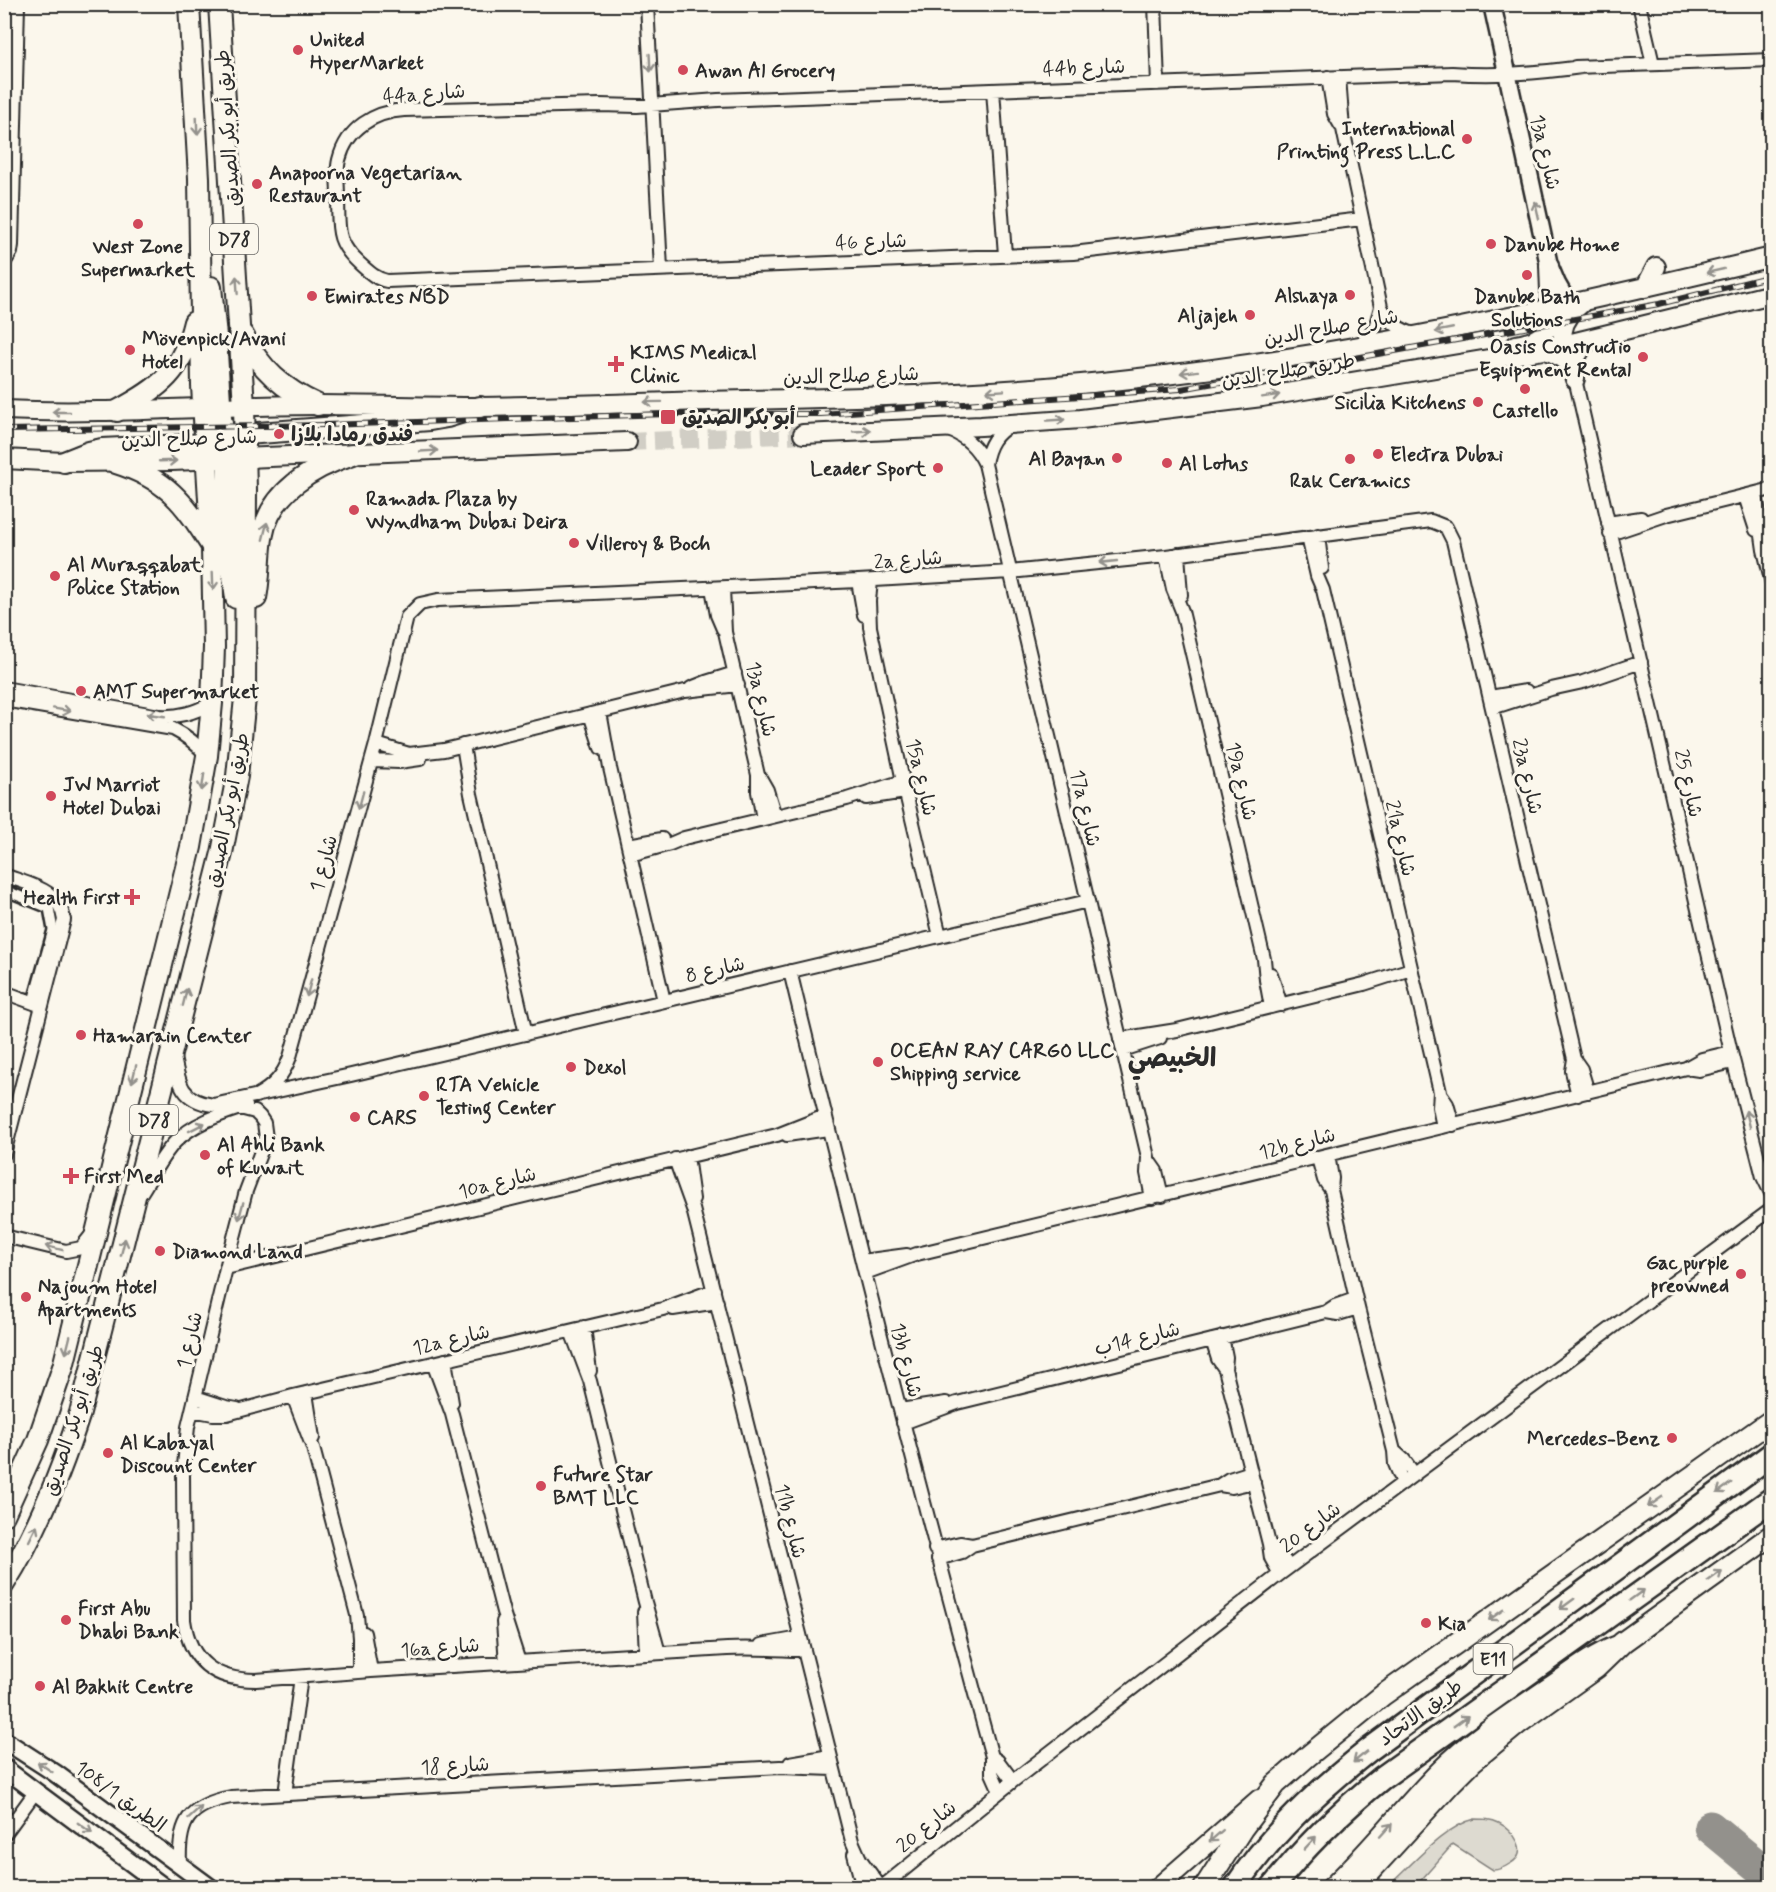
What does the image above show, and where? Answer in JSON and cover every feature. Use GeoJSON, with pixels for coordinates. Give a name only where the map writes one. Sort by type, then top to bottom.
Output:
{"type":"FeatureCollection","features":[{"type":"Feature","properties":{"kind":"highway","name":"طريق الاتحاد"},"geometry":{"type":"LineString","coordinates":[[1235,1887],[1269,1843],[1334,1778],[1772,1454]]}},
{"type":"Feature","properties":{"kind":"highway","name":"طريق الاتحاد"},"geometry":{"type":"LineString","coordinates":[[1272,1887],[1294,1859],[1322,1830],[1382,1778],[1772,1499]]}},
{"type":"Feature","properties":{"kind":"main road","name":"طريق أبو بكر الصديق"},"geometry":{"type":"LineString","coordinates":[[219,4],[244,406],[245,434],[236,459]]}},
{"type":"Feature","properties":{"kind":"main road","name":"طريق أبو بكر الصديق"},"geometry":{"type":"LineString","coordinates":[[4,1515],[30,1458],[63,1367],[191,847],[207,756],[214,647],[212,548],[205,452],[212,408],[200,290],[197,124],[189,6]]}},
{"type":"Feature","properties":{"kind":"main road"},"geometry":{"type":"LineString","coordinates":[[189,6],[199,21],[204,37],[208,90],[216,100],[225,101]]}},
{"type":"Feature","properties":{"kind":"main road"},"geometry":{"type":"LineString","coordinates":[[200,232],[213,301],[212,408],[236,459],[230,555],[236,599],[246,635]]}},
{"type":"Feature","properties":{"kind":"main road"},"geometry":{"type":"LineString","coordinates":[[1575,379],[1562,338],[1564,323],[1576,304],[1772,257]]}},
{"type":"Feature","properties":{"kind":"main road"},"geometry":{"type":"LineString","coordinates":[[1381,378],[1406,364],[1531,342],[1545,333],[1551,318],[1549,265]]}},
{"type":"Feature","properties":{"kind":"main road"},"geometry":{"type":"LineString","coordinates":[[1645,288],[1656,267]]}},
{"type":"Feature","properties":{"kind":"main road"},"geometry":{"type":"LineString","coordinates":[[1678,317],[1710,297],[1772,282]]}},
{"type":"Feature","properties":{"kind":"main road"},"geometry":{"type":"LineString","coordinates":[[117,411],[151,390],[175,370],[190,338],[200,290]]}},
{"type":"Feature","properties":{"kind":"main road","name":"طريق صلاح الدين"},"geometry":{"type":"LineString","coordinates":[[803,434],[1081,419],[1202,406],[1534,352],[1772,294]]}},
{"type":"Feature","properties":{"kind":"main road","name":"شارع صلاح الدين"},"geometry":{"type":"LineString","coordinates":[[4,410],[117,411],[318,405],[480,406],[869,398],[1010,390],[1174,374],[1290,358],[1576,304]]}},
{"type":"Feature","properties":{"kind":"main road"},"geometry":{"type":"LineString","coordinates":[[240,329],[269,374],[300,397],[318,405]]}},
{"type":"Feature","properties":{"kind":"main road"},"geometry":{"type":"LineString","coordinates":[[64,462],[89,452],[109,448],[205,452],[225,438],[245,434],[430,420],[480,406]]}},
{"type":"Feature","properties":{"kind":"main road","name":"شارع صلاح الدين"},"geometry":{"type":"LineString","coordinates":[[4,459],[116,463],[205,452],[236,459],[627,442]]}},
{"type":"Feature","properties":{"kind":"main road"},"geometry":{"type":"LineString","coordinates":[[246,635],[257,595],[263,535],[267,519],[275,505],[286,492],[309,473],[334,460],[353,454]]}},
{"type":"Feature","properties":{"kind":"main road"},"geometry":{"type":"LineString","coordinates":[[116,463],[137,469],[172,493],[186,508],[212,548]]}},
{"type":"Feature","properties":{"kind":"main road","name":"طريق أبو بكر الصديق"},"geometry":{"type":"LineString","coordinates":[[4,1584],[32,1535],[51,1495],[80,1413],[134,1203],[222,853],[237,776],[245,698],[246,635]]}},
{"type":"Feature","properties":{"kind":"main road"},"geometry":{"type":"LineString","coordinates":[[1157,1887],[1383,1695],[1772,1420]]}},
{"type":"Feature","properties":{"kind":"main road"},"geometry":{"type":"LineString","coordinates":[[1355,1887],[1473,1761],[1519,1723],[1596,1668],[1623,1642],[1772,1535]]}},
{"type":"Feature","properties":{"kind":"main road"},"geometry":{"type":"LineString","coordinates":[[1330,1887],[1365,1854],[1422,1788],[1461,1750],[1582,1664],[1623,1642]]}},
{"type":"Feature","properties":{"kind":"main road"},"geometry":{"type":"LineString","coordinates":[[1204,1887],[1242,1829],[1276,1784]]}},
{"type":"Feature","properties":{"kind":"street"},"geometry":{"type":"LineString","coordinates":[[5,263],[12,245],[11,41],[18,4]]}},
{"type":"Feature","properties":{"kind":"street"},"geometry":{"type":"LineString","coordinates":[[647,4],[661,269]]}},
{"type":"Feature","properties":{"kind":"street"},"geometry":{"type":"LineString","coordinates":[[1155,4],[1158,84]]}},
{"type":"Feature","properties":{"kind":"street","name":"13a شارع"},"geometry":{"type":"LineString","coordinates":[[1492,4],[1549,265],[1557,284],[1576,304]]}},
{"type":"Feature","properties":{"kind":"street"},"geometry":{"type":"LineString","coordinates":[[1639,4],[1653,64]]}},
{"type":"Feature","properties":{"kind":"street","name":"44b شارع"},"geometry":{"type":"LineString","coordinates":[[652,101],[1772,60]]}},
{"type":"Feature","properties":{"kind":"street"},"geometry":{"type":"LineString","coordinates":[[1333,77],[1381,307],[1387,318],[1396,326],[1407,332],[1419,334]]}},
{"type":"Feature","properties":{"kind":"street"},"geometry":{"type":"LineString","coordinates":[[993,90],[1005,255]]}},
{"type":"Feature","properties":{"kind":"street","name":"44a شارع"},"geometry":{"type":"LineString","coordinates":[[380,280],[352,256],[339,234],[339,160],[344,146],[362,123],[382,113],[404,110],[600,105],[618,101],[652,101]]}},
{"type":"Feature","properties":{"kind":"street","name":"شارع 46"},"geometry":{"type":"LineString","coordinates":[[380,280],[395,282],[1106,250],[1362,219]]}},
{"type":"Feature","properties":{"kind":"street"},"geometry":{"type":"LineString","coordinates":[[1360,345],[1375,328],[1381,307]]}},
{"type":"Feature","properties":{"kind":"street","name":"شارع 25"},"geometry":{"type":"LineString","coordinates":[[1575,379],[1578,359],[1584,350],[1599,337]]}},
{"type":"Feature","properties":{"kind":"street","name":"شارع 25"},"geometry":{"type":"LineString","coordinates":[[1534,352],[1542,352],[1558,358],[1575,379],[1732,1057],[1763,1177],[1772,1195]]}},
{"type":"Feature","properties":{"kind":"street"},"geometry":{"type":"LineString","coordinates":[[985,464],[991,444],[1005,428],[1014,423]]}},
{"type":"Feature","properties":{"kind":"street","name":"17a شارع"},"geometry":{"type":"LineString","coordinates":[[938,428],[950,430],[966,439],[979,453],[985,464],[1149,1161],[1156,1171],[1157,1197]]}},
{"type":"Feature","properties":{"kind":"street"},"geometry":{"type":"LineString","coordinates":[[1609,529],[1772,489]]}},
{"type":"Feature","properties":{"kind":"street"},"geometry":{"type":"LineString","coordinates":[[1751,494],[1772,584]]}},
{"type":"Feature","properties":{"kind":"street","name":"2a شارع"},"geometry":{"type":"LineString","coordinates":[[405,626],[412,610],[429,601],[1010,572],[1172,555],[1423,521]]}},
{"type":"Feature","properties":{"kind":"street","name":"23a شارع"},"geometry":{"type":"LineString","coordinates":[[1423,521],[1439,523],[1451,534],[1574,1059],[1581,1069],[1583,1094]]}},
{"type":"Feature","properties":{"kind":"street","name":"21a شارع"},"geometry":{"type":"LineString","coordinates":[[1313,536],[1323,590],[1440,1094],[1447,1104],[1448,1126]]}},
{"type":"Feature","properties":{"kind":"street","name":"19a شارع"},"geometry":{"type":"LineString","coordinates":[[1172,555],[1182,611],[1264,959],[1266,980],[1276,1006]]}},
{"type":"Feature","properties":{"kind":"street","name":"15a شارع"},"geometry":{"type":"LineString","coordinates":[[872,580],[869,601],[870,627],[904,787],[940,936]]}},
{"type":"Feature","properties":{"kind":"street","name":"15a شارع"},"geometry":{"type":"LineString","coordinates":[[858,581],[861,607],[870,627]]}},
{"type":"Feature","properties":{"kind":"street","name":"13a شارع"},"geometry":{"type":"LineString","coordinates":[[717,588],[758,775],[766,790],[769,817]]}},
{"type":"Feature","properties":{"kind":"street","name":"شارع 1"},"geometry":{"type":"LineString","coordinates":[[256,1096],[270,1089],[286,1068],[372,761],[405,626]]}},
{"type":"Feature","properties":{"kind":"street"},"geometry":{"type":"LineString","coordinates":[[1491,703],[1583,682],[1599,681],[1642,667]]}},
{"type":"Feature","properties":{"kind":"street"},"geometry":{"type":"LineString","coordinates":[[372,761],[407,761],[685,691],[706,682],[736,679]]}},
{"type":"Feature","properties":{"kind":"street"},"geometry":{"type":"LineString","coordinates":[[4,688],[173,729],[186,736],[207,756]]}},
{"type":"Feature","properties":{"kind":"street"},"geometry":{"type":"LineString","coordinates":[[4,700],[159,716],[173,716],[200,710],[212,703]]}},
{"type":"Feature","properties":{"kind":"street"},"geometry":{"type":"LineString","coordinates":[[595,713],[601,749],[610,768],[664,1001]]}},
{"type":"Feature","properties":{"kind":"street"},"geometry":{"type":"LineString","coordinates":[[376,744],[409,754],[453,748]]}},
{"type":"Feature","properties":{"kind":"street"},"geometry":{"type":"LineString","coordinates":[[453,748],[471,794],[526,1034]]}},
{"type":"Feature","properties":{"kind":"street"},"geometry":{"type":"LineString","coordinates":[[629,850],[847,799],[867,798],[904,787]]}},
{"type":"Feature","properties":{"kind":"street"},"geometry":{"type":"LineString","coordinates":[[4,876],[51,894],[63,910],[64,920],[4,1154]]}},
{"type":"Feature","properties":{"kind":"street"},"geometry":{"type":"LineString","coordinates":[[4,890],[49,908],[53,930],[34,998],[30,1000],[4,991]]}},
{"type":"Feature","properties":{"kind":"street","name":"شارع 8"},"geometry":{"type":"LineString","coordinates":[[172,1045],[180,1084],[185,1093],[193,1100],[213,1105],[351,1075],[1088,901]]}},
{"type":"Feature","properties":{"kind":"street","name":"13b شارع"},"geometry":{"type":"LineString","coordinates":[[790,971],[903,1423],[992,1757],[992,1773],[1000,1791]]}},
{"type":"Feature","properties":{"kind":"street"},"geometry":{"type":"LineString","coordinates":[[1122,1044],[1156,1040],[1177,1030],[1364,984],[1383,984],[1412,974]]}},
{"type":"Feature","properties":{"kind":"street"},"geometry":{"type":"LineString","coordinates":[[4,991],[42,1006]]}},
{"type":"Feature","properties":{"kind":"street","name":"12b شارع"},"geometry":{"type":"LineString","coordinates":[[864,1267],[892,1256],[917,1254],[1583,1094],[1686,1068],[1696,1061],[1732,1057]]}},
{"type":"Feature","properties":{"kind":"street","name":"شارع 8"},"geometry":{"type":"LineString","coordinates":[[134,1203],[168,1150],[194,1127],[240,1108],[351,1075]]}},
{"type":"Feature","properties":{"kind":"street","name":"شارع 1"},"geometry":{"type":"LineString","coordinates":[[184,1601],[183,1467],[185,1443],[246,1191],[266,1138],[264,1123],[260,1117],[248,1109],[240,1108]]}},
{"type":"Feature","properties":{"kind":"street","name":"10a شارع"},"geometry":{"type":"LineString","coordinates":[[226,1268],[687,1156],[777,1135],[796,1134],[827,1123]]}},
{"type":"Feature","properties":{"kind":"street","name":"11b شارع"},"geometry":{"type":"LineString","coordinates":[[687,1156],[693,1209]]}},
{"type":"Feature","properties":{"kind":"street"},"geometry":{"type":"LineString","coordinates":[[1323,1156],[1332,1178],[1331,1190],[1356,1303],[1394,1451],[1395,1464],[1402,1483]]}},
{"type":"Feature","properties":{"kind":"street","name":"11b شارع"},"geometry":{"type":"LineString","coordinates":[[675,1159],[693,1209],[852,1841],[856,1867],[863,1887]]}},
{"type":"Feature","properties":{"kind":"street","name":"شارع 20"},"geometry":{"type":"LineString","coordinates":[[881,1887],[1012,1781],[1285,1571],[1772,1209]]}},
{"type":"Feature","properties":{"kind":"street"},"geometry":{"type":"LineString","coordinates":[[4,1236],[66,1251],[81,1248],[96,1230]]}},
{"type":"Feature","properties":{"kind":"street","name":"12a شارع"},"geometry":{"type":"LineString","coordinates":[[192,1410],[220,1415],[234,1413],[293,1396],[715,1296]]}},
{"type":"Feature","properties":{"kind":"street","name":"شارع 14ب"},"geometry":{"type":"LineString","coordinates":[[903,1423],[957,1403],[1326,1312],[1335,1305],[1356,1303]]}},
{"type":"Feature","properties":{"kind":"street"},"geometry":{"type":"LineString","coordinates":[[584,1328],[590,1381]]}},
{"type":"Feature","properties":{"kind":"street"},"geometry":{"type":"LineString","coordinates":[[571,1330],[590,1381],[645,1602],[653,1653]]}},
{"type":"Feature","properties":{"kind":"street"},"geometry":{"type":"LineString","coordinates":[[1217,1338],[1218,1359],[1225,1369],[1269,1544],[1270,1558],[1285,1571]]}},
{"type":"Feature","properties":{"kind":"street"},"geometry":{"type":"LineString","coordinates":[[446,1360],[452,1414]]}},
{"type":"Feature","properties":{"kind":"street"},"geometry":{"type":"LineString","coordinates":[[433,1363],[452,1414],[503,1612],[512,1662]]}},
{"type":"Feature","properties":{"kind":"street"},"geometry":{"type":"LineString","coordinates":[[306,1393],[313,1448]]}},
{"type":"Feature","properties":{"kind":"street"},"geometry":{"type":"LineString","coordinates":[[293,1396],[313,1448],[357,1615],[366,1640],[365,1672]]}},
{"type":"Feature","properties":{"kind":"street","name":"12a شارع"},"geometry":{"type":"LineString","coordinates":[[195,1397],[226,1407],[248,1408]]}},
{"type":"Feature","properties":{"kind":"street","name":"شارع 14ب"},"geometry":{"type":"LineString","coordinates":[[900,1410],[957,1403]]}},
{"type":"Feature","properties":{"kind":"street"},"geometry":{"type":"LineString","coordinates":[[1394,1451],[1415,1475]]}},
{"type":"Feature","properties":{"kind":"street"},"geometry":{"type":"LineString","coordinates":[[937,1554],[962,1552],[972,1545],[1220,1485],[1230,1479],[1252,1477]]}},
{"type":"Feature","properties":{"kind":"street","name":"16a شارع"},"geometry":{"type":"LineString","coordinates":[[184,1601],[186,1635],[194,1651],[205,1665],[221,1675],[238,1680],[751,1647],[772,1650],[802,1644]]}},
{"type":"Feature","properties":{"kind":"street"},"geometry":{"type":"LineString","coordinates":[[285,1794],[301,1677]]}},
{"type":"Feature","properties":{"kind":"street","name":"108/1 الطريق"},"geometry":{"type":"LineString","coordinates":[[4,1740],[55,1773],[211,1887]]}},
{"type":"Feature","properties":{"kind":"street","name":"13b شارع"},"geometry":{"type":"LineString","coordinates":[[992,1757],[998,1761],[1012,1781]]}},
{"type":"Feature","properties":{"kind":"street","name":"شارع 18"},"geometry":{"type":"LineString","coordinates":[[180,1865],[179,1839],[183,1826],[190,1816],[199,1807],[211,1801],[231,1797],[780,1767],[831,1762]]}},
{"type":"Feature","properties":{"kind":"street"},"geometry":{"type":"LineString","coordinates":[[4,1768],[165,1887]]}},
{"type":"Feature","properties":{"kind":"street"},"geometry":{"type":"LineString","coordinates":[[4,1835],[36,1791],[42,1788],[56,1789],[121,1831],[141,1836]]}},
{"type":"Feature","properties":{"kind":"street","name":"11b شارع"},"geometry":{"type":"LineString","coordinates":[[852,1841],[860,1859],[881,1887]]}},
{"type":"Feature","properties":{"kind":"shaded area"},"geometry":{"type":"Polygon","coordinates":[[[1475,1819],[1493,1821],[1504,1826],[1517,1841],[1519,1853],[1517,1858],[1505,1867],[1493,1870],[1453,1844],[1415,1887],[1387,1887],[1440,1838],[1463,1823],[1475,1819]]]}},
{"type":"Feature","properties":{"kind":"taxiway"},"geometry":{"type":"LineString","coordinates":[[1710,1827],[1772,1878]]}},
{"type":"Feature","properties":{"kind":"tunnel"},"geometry":{"type":"LineString","coordinates":[[627,442],[803,434]]}},
{"type":"Feature","properties":{"kind":"railway"},"geometry":{"type":"LineString","coordinates":[[4,430],[325,425],[669,414],[821,414],[1181,389],[1659,304],[1772,276]]}},
{"type":"Feature","properties":{"kind":"place","name":"United HyperMarket"},"geometry":{"type":"Point","coordinates":[298,50]}},
{"type":"Feature","properties":{"kind":"place","name":"Awan Al Grocery"},"geometry":{"type":"Point","coordinates":[683,70]}},
{"type":"Feature","properties":{"kind":"place","name":"International Printing Press L.L.C"},"geometry":{"type":"Point","coordinates":[1467,139]}},
{"type":"Feature","properties":{"kind":"place","name":"Anapoorna Vegetarian Restaurant"},"geometry":{"type":"Point","coordinates":[257,184]}},
{"type":"Feature","properties":{"kind":"place","name":"West Zone Supermarket"},"geometry":{"type":"Point","coordinates":[138,224]}},
{"type":"Feature","properties":{"kind":"place","name":"Danube Home"},"geometry":{"type":"Point","coordinates":[1491,244]}},
{"type":"Feature","properties":{"kind":"place","name":"Danube Bath Solutions"},"geometry":{"type":"Point","coordinates":[1527,275]}},
{"type":"Feature","properties":{"kind":"place","name":"Alshaya"},"geometry":{"type":"Point","coordinates":[1350,295]}},
{"type":"Feature","properties":{"kind":"place","name":"Emirates NBD"},"geometry":{"type":"Point","coordinates":[312,296]}},
{"type":"Feature","properties":{"kind":"place","name":"Aljajeh"},"geometry":{"type":"Point","coordinates":[1250,315]}},
{"type":"Feature","properties":{"kind":"place","name":"Mövenpick/Avani Hotel"},"geometry":{"type":"Point","coordinates":[130,350]}},
{"type":"Feature","properties":{"kind":"place","name":"Oasis Constructio Equipment Rental"},"geometry":{"type":"Point","coordinates":[1643,357]}},
{"type":"Feature","properties":{"kind":"place","name":"KIMS Medical Clinic"},"geometry":{"type":"Point","coordinates":[616,364]}},
{"type":"Feature","properties":{"kind":"place","name":"Castello"},"geometry":{"type":"Point","coordinates":[1525,389]}},
{"type":"Feature","properties":{"kind":"place","name":"Sicilia Kitchens"},"geometry":{"type":"Point","coordinates":[1478,402]}},
{"type":"Feature","properties":{"kind":"place","name":"أبو بكر الصديق"},"geometry":{"type":"Point","coordinates":[668,417]}},
{"type":"Feature","properties":{"kind":"place","name":"فندق رمادا بلازا"},"geometry":{"type":"Point","coordinates":[279,434]}},
{"type":"Feature","properties":{"kind":"place","name":"Electra Dubai"},"geometry":{"type":"Point","coordinates":[1378,454]}},
{"type":"Feature","properties":{"kind":"place","name":"Al Bayan"},"geometry":{"type":"Point","coordinates":[1117,458]}},
{"type":"Feature","properties":{"kind":"place","name":"Rak Ceramics"},"geometry":{"type":"Point","coordinates":[1350,459]}},
{"type":"Feature","properties":{"kind":"place","name":"Al Lotus"},"geometry":{"type":"Point","coordinates":[1167,463]}},
{"type":"Feature","properties":{"kind":"place","name":"Leader Sport"},"geometry":{"type":"Point","coordinates":[938,468]}},
{"type":"Feature","properties":{"kind":"place","name":"Ramada Plaza by Wyndham Dubai Deira"},"geometry":{"type":"Point","coordinates":[354,510]}},
{"type":"Feature","properties":{"kind":"place","name":"Villeroy & Boch"},"geometry":{"type":"Point","coordinates":[574,543]}},
{"type":"Feature","properties":{"kind":"place","name":"Al Muraqqabat Police Station"},"geometry":{"type":"Point","coordinates":[55,576]}},
{"type":"Feature","properties":{"kind":"place","name":"AMT Supermarket"},"geometry":{"type":"Point","coordinates":[81,691]}},
{"type":"Feature","properties":{"kind":"place","name":"JW Marriot Hotel Dubai"},"geometry":{"type":"Point","coordinates":[51,796]}},
{"type":"Feature","properties":{"kind":"place","name":"Health First"},"geometry":{"type":"Point","coordinates":[132,897]}},
{"type":"Feature","properties":{"kind":"place","name":"Hamarain Center"},"geometry":{"type":"Point","coordinates":[81,1035]}},
{"type":"Feature","properties":{"kind":"place","name":"OCEAN RAY CARGO LLC Shipping service"},"geometry":{"type":"Point","coordinates":[878,1062]}},
{"type":"Feature","properties":{"kind":"place","name":"Dexol"},"geometry":{"type":"Point","coordinates":[571,1067]}},
{"type":"Feature","properties":{"kind":"place","name":"RTA Vehicle Testing Center"},"geometry":{"type":"Point","coordinates":[424,1096]}},
{"type":"Feature","properties":{"kind":"place","name":"CARS"},"geometry":{"type":"Point","coordinates":[355,1117]}},
{"type":"Feature","properties":{"kind":"place","name":"Al Ahli Bank of Kuwait"},"geometry":{"type":"Point","coordinates":[205,1155]}},
{"type":"Feature","properties":{"kind":"place","name":"First Med"},"geometry":{"type":"Point","coordinates":[71,1176]}},
{"type":"Feature","properties":{"kind":"place","name":"Diamond Land"},"geometry":{"type":"Point","coordinates":[160,1251]}},
{"type":"Feature","properties":{"kind":"place","name":"Gac purple preowned"},"geometry":{"type":"Point","coordinates":[1741,1274]}},
{"type":"Feature","properties":{"kind":"place","name":"Najoum Hotel Apartments"},"geometry":{"type":"Point","coordinates":[26,1297]}},
{"type":"Feature","properties":{"kind":"place","name":"Mercedes-Benz"},"geometry":{"type":"Point","coordinates":[1672,1438]}},
{"type":"Feature","properties":{"kind":"place","name":"Al Kabayal Discount Center"},"geometry":{"type":"Point","coordinates":[108,1453]}},
{"type":"Feature","properties":{"kind":"place","name":"Future Star BMT LLC"},"geometry":{"type":"Point","coordinates":[541,1486]}},
{"type":"Feature","properties":{"kind":"place","name":"First Abu Dhabi Bank"},"geometry":{"type":"Point","coordinates":[66,1620]}},
{"type":"Feature","properties":{"kind":"place","name":"Kia"},"geometry":{"type":"Point","coordinates":[1426,1623]}},
{"type":"Feature","properties":{"kind":"place","name":"Al Bakhit Centre"},"geometry":{"type":"Point","coordinates":[40,1686]}},
{"type":"Feature","properties":{"kind":"district","name":"الخبيصي"},"geometry":{"type":"Point","coordinates":[1172,1057]}}]}
